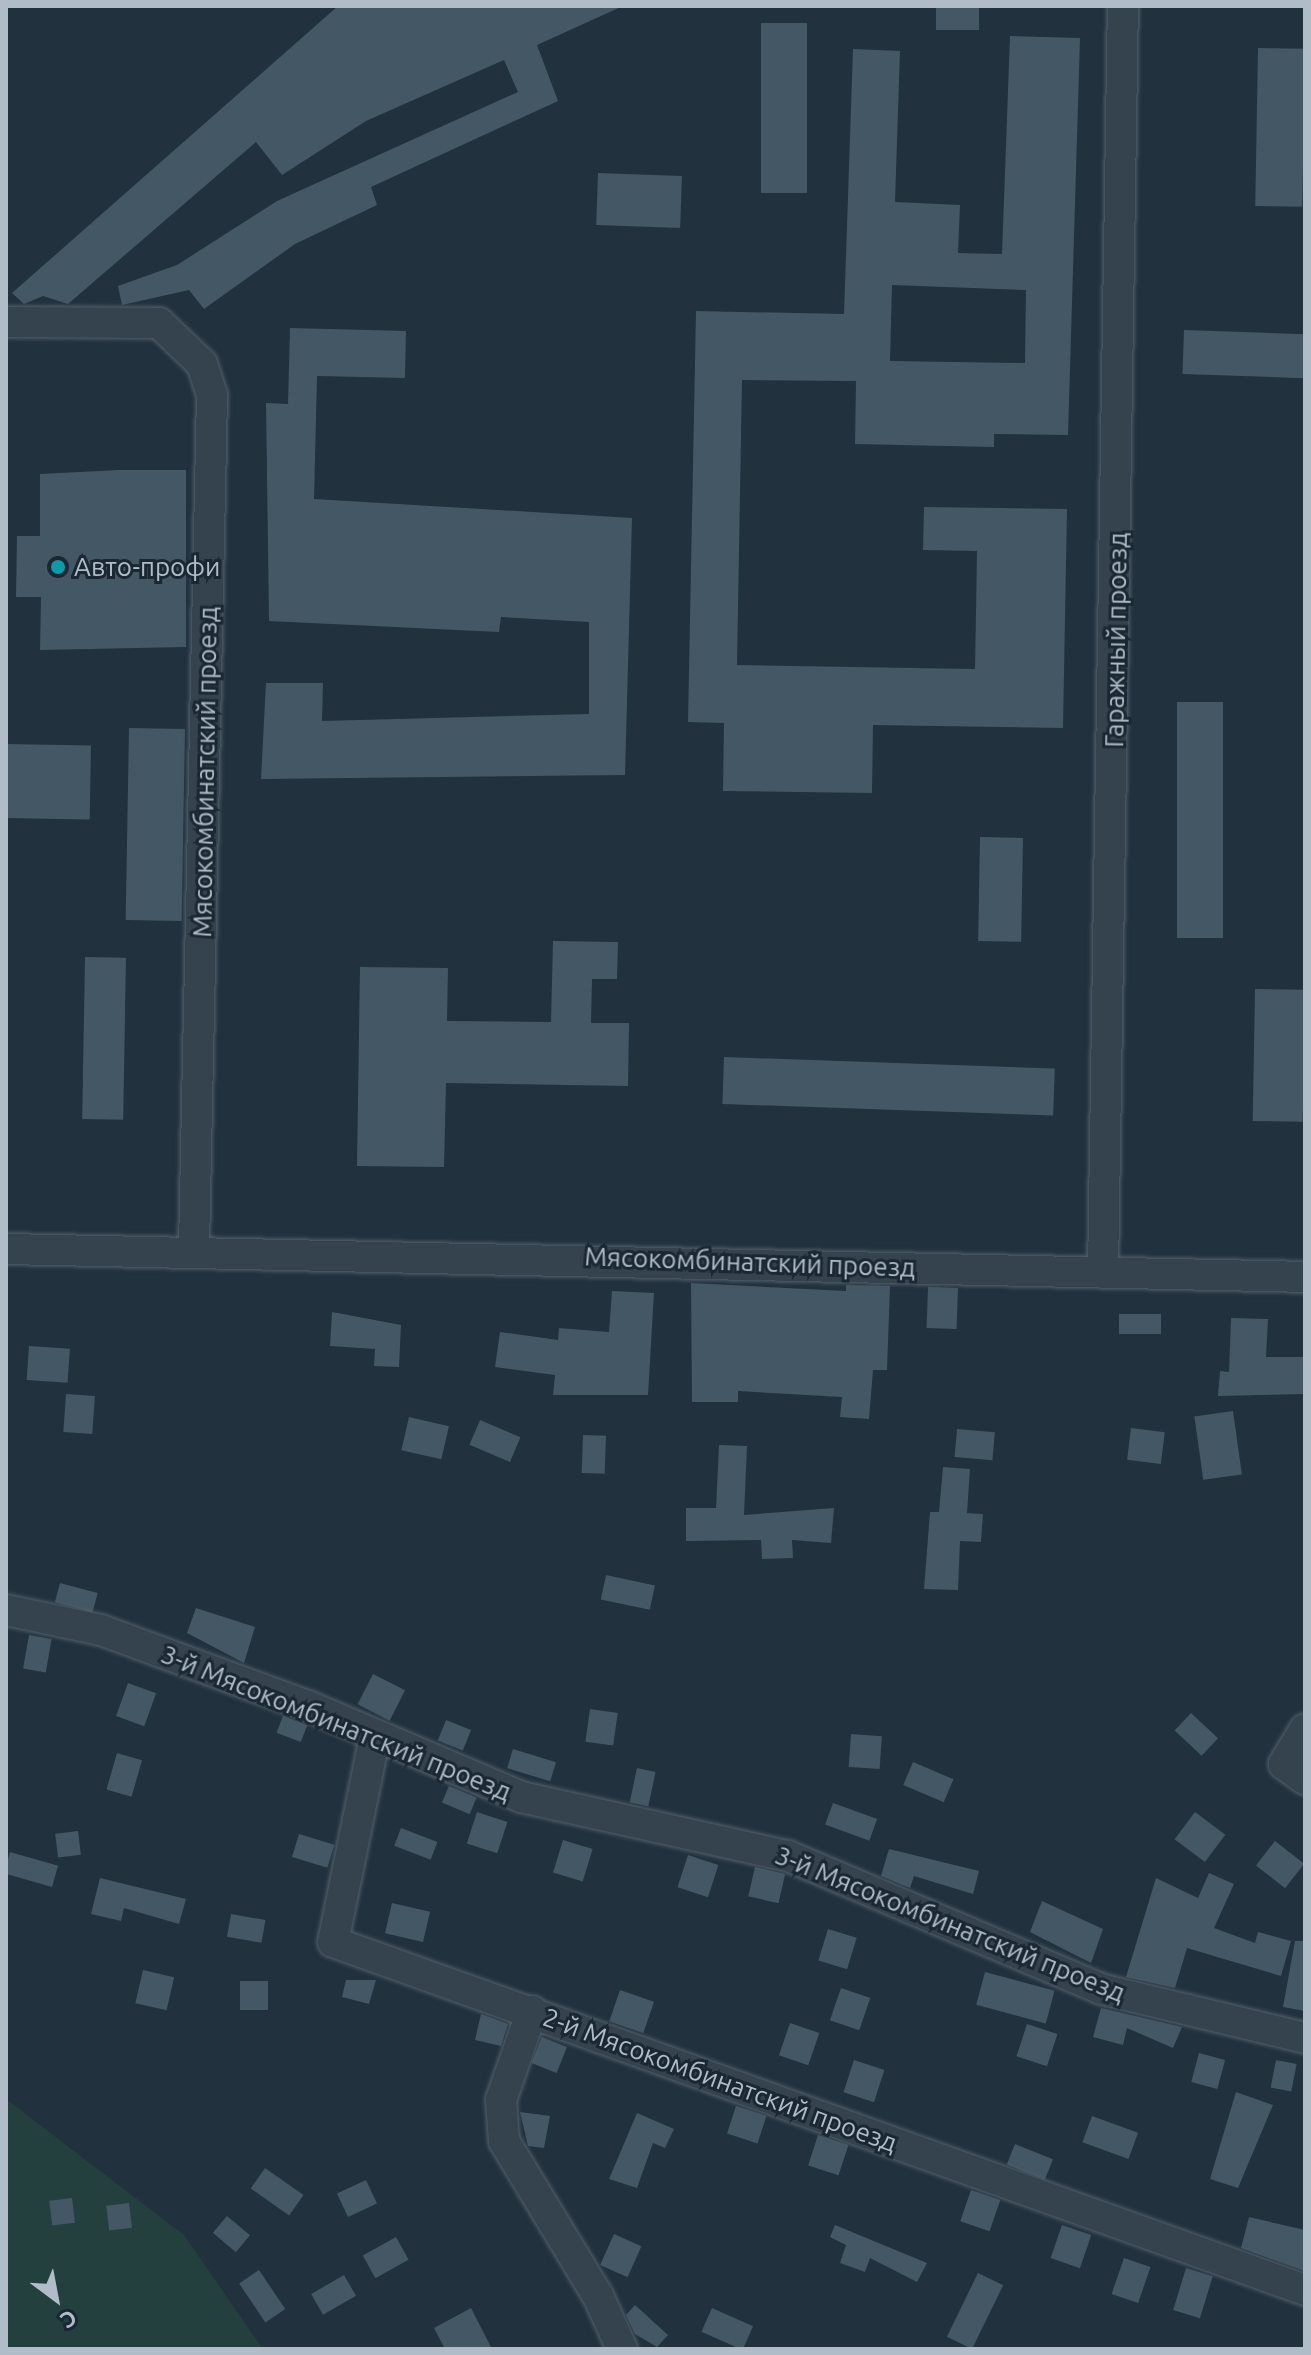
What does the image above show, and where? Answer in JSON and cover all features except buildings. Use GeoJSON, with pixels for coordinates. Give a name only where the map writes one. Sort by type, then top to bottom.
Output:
{"type":"FeatureCollection","features":[{"type":"Feature","properties":{"kind":"street","name":"Гаражный проезд"},"geometry":{"type":"LineString","coordinates":[[1103,1273],[1123,6]]}},
{"type":"Feature","properties":{"kind":"street","name":"Мясокомбинатский проезд"},"geometry":{"type":"LineString","coordinates":[[6,322],[159,323],[202,364],[212,395],[194,1250]]}},
{"type":"Feature","properties":{"kind":"street","name":"Мясокомбинатский проезд"},"geometry":{"type":"LineString","coordinates":[[6,1249],[194,1250],[1305,1277]]}},
{"type":"Feature","properties":{"kind":"street","name":"3-й Мясокомбинатский проезд"},"geometry":{"type":"LineString","coordinates":[[6,1610],[101,1630],[375,1736],[521,1797],[788,1856],[1101,1989],[1305,2038]]}},
{"type":"Feature","properties":{"kind":"street"},"geometry":{"type":"LineString","coordinates":[[1305,1729],[1284,1764],[1305,1779]]}},
{"type":"Feature","properties":{"kind":"street","name":"2-й Мясокомбинатский проезд"},"geometry":{"type":"LineString","coordinates":[[375,1736],[333,1942],[532,2011],[1149,2240],[1305,2290]]}},
{"type":"Feature","properties":{"kind":"street"},"geometry":{"type":"LineString","coordinates":[[532,2011],[501,2100],[504,2141],[622,2349]]}},
{"type":"Feature","properties":{"kind":"green space"},"geometry":{"type":"Polygon","coordinates":[[[6,2099],[184,2235],[263,2349],[6,2349],[6,2099]]]}},
{"type":"Feature","properties":{"kind":"place","name":"Авто-профи"},"geometry":{"type":"Point","coordinates":[58,567]}}]}
